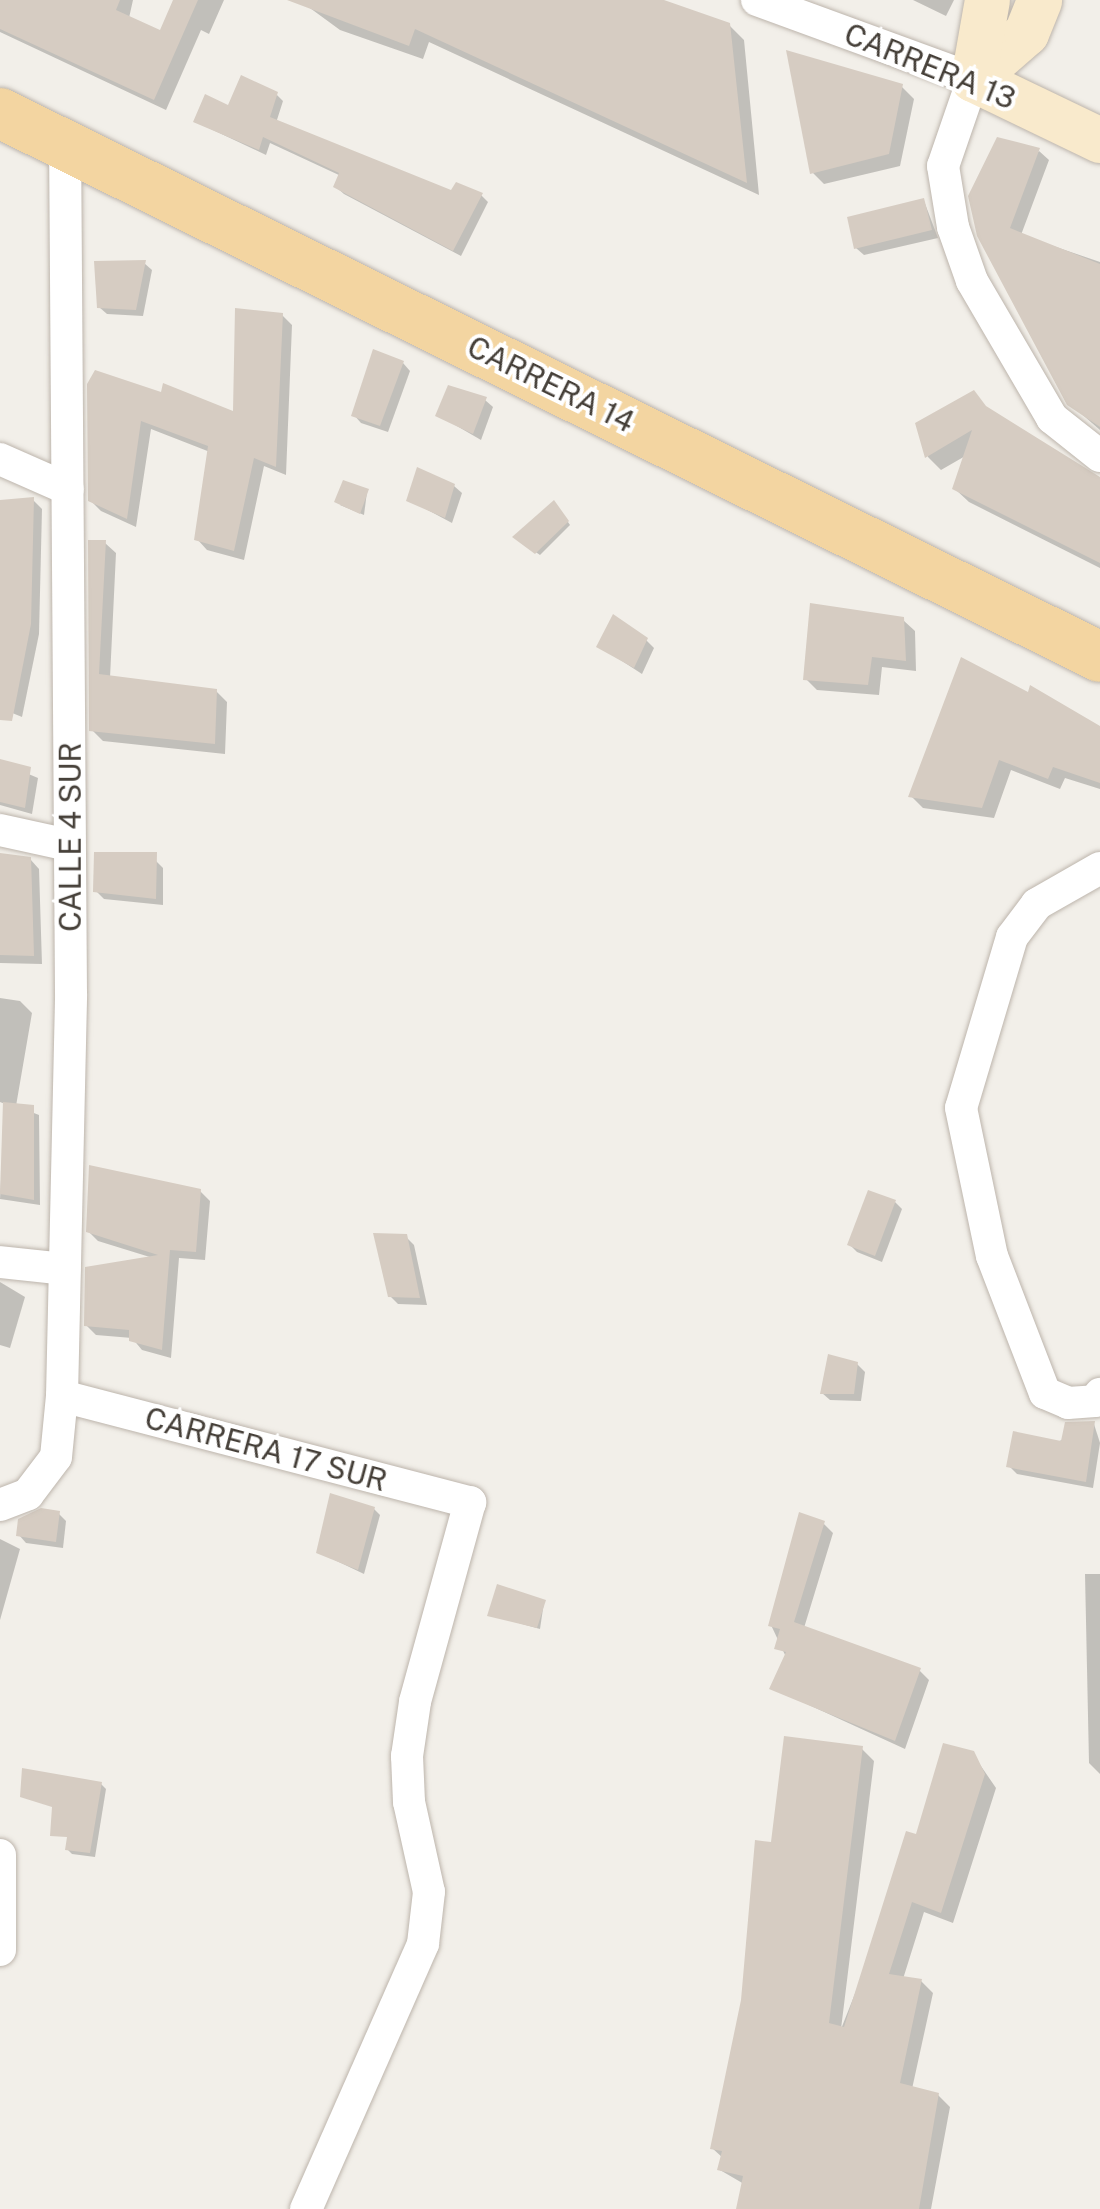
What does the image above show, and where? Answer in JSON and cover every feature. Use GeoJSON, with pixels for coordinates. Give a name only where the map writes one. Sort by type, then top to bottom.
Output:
{"type":"FeatureCollection","features":[{"type":"Feature","properties":{"kind":"main road","name":"CARRERA 14"},"geometry":{"type":"LineString","coordinates":[[0,114],[65,141],[1100,657]]}},
{"type":"Feature","properties":{"kind":"street","name":"CARRERA 13"},"geometry":{"type":"LineString","coordinates":[[756,0],[973,79],[1100,140]]}},
{"type":"Feature","properties":{"kind":"street"},"geometry":{"type":"LineString","coordinates":[[987,0],[973,79],[944,166],[953,227],[972,282],[1052,418],[1100,456]]}},
{"type":"Feature","properties":{"kind":"street"},"geometry":{"type":"LineString","coordinates":[[973,79],[1026,33],[1038,0]]}},
{"type":"Feature","properties":{"kind":"street","name":"CALLE 4 SUR"},"geometry":{"type":"LineString","coordinates":[[0,1505],[28,1494],[56,1456],[62,1396],[69,846],[65,141]]}},
{"type":"Feature","properties":{"kind":"street"},"geometry":{"type":"LineString","coordinates":[[0,459],[68,489]]}},
{"type":"Feature","properties":{"kind":"street"},"geometry":{"type":"LineString","coordinates":[[0,830],[69,846]]}},
{"type":"Feature","properties":{"kind":"street"},"geometry":{"type":"LineString","coordinates":[[1100,868],[1037,904],[1012,937],[961,1108],[992,1256],[1045,1393],[1068,1403],[1095,1401],[1100,1394]]}},
{"type":"Feature","properties":{"kind":"street"},"geometry":{"type":"LineString","coordinates":[[0,1262],[65,1269]]}},
{"type":"Feature","properties":{"kind":"street","name":"CARRERA 17 SUR"},"geometry":{"type":"LineString","coordinates":[[62,1396],[470,1502],[415,1702],[407,1756],[409,1802],[430,1892],[423,1944],[306,2209]]}},
{"type":"Feature","properties":{"kind":"street"},"geometry":{"type":"LineString","coordinates":[[0,1855],[0,1950]]}},
{"type":"Feature","properties":{"kind":"building"},"geometry":{"type":"Polygon","coordinates":[[[0,0],[120,0],[116,10],[160,30],[173,0],[198,0],[154,100],[0,29],[0,0]]]}},
{"type":"Feature","properties":{"kind":"building"},"geometry":{"type":"Polygon","coordinates":[[[287,0],[664,0],[730,23],[747,183],[415,29],[409,46],[287,0]]]}},
{"type":"Feature","properties":{"kind":"building"},"geometry":{"type":"Polygon","coordinates":[[[786,50],[903,84],[889,154],[810,174],[786,50]]]}},
{"type":"Feature","properties":{"kind":"building"},"geometry":{"type":"Polygon","coordinates":[[[241,75],[278,92],[270,117],[451,190],[456,182],[483,193],[453,251],[333,187],[339,173],[263,137],[259,150],[193,122],[205,94],[228,105],[241,75]]]}},
{"type":"Feature","properties":{"kind":"building"},"geometry":{"type":"Polygon","coordinates":[[[997,137],[1040,148],[1010,228],[1100,264],[1100,427],[1067,405],[977,236],[968,196],[997,137]]]}},
{"type":"Feature","properties":{"kind":"building"},"geometry":{"type":"Polygon","coordinates":[[[924,198],[932,230],[854,249],[847,217],[924,198]]]}},
{"type":"Feature","properties":{"kind":"building"},"geometry":{"type":"Polygon","coordinates":[[[146,260],[136,310],[97,308],[94,261],[146,260]]]}},
{"type":"Feature","properties":{"kind":"building"},"geometry":{"type":"Polygon","coordinates":[[[235,308],[283,313],[276,467],[254,458],[234,551],[194,540],[208,446],[141,421],[127,519],[88,501],[87,384],[95,370],[161,392],[163,383],[233,411],[235,308]]]}},
{"type":"Feature","properties":{"kind":"building"},"geometry":{"type":"Polygon","coordinates":[[[373,349],[404,361],[380,426],[351,416],[373,349]]]}},
{"type":"Feature","properties":{"kind":"building"},"geometry":{"type":"Polygon","coordinates":[[[448,385],[487,397],[473,434],[435,416],[448,385]]]}},
{"type":"Feature","properties":{"kind":"building"},"geometry":{"type":"Polygon","coordinates":[[[974,390],[986,406],[1100,477],[1100,563],[952,489],[972,430],[925,458],[915,423],[974,390]]]}},
{"type":"Feature","properties":{"kind":"building"},"geometry":{"type":"Polygon","coordinates":[[[417,467],[455,484],[445,518],[406,501],[417,467]]]}},
{"type":"Feature","properties":{"kind":"building"},"geometry":{"type":"Polygon","coordinates":[[[343,480],[369,489],[360,514],[334,502],[343,480]]]}},
{"type":"Feature","properties":{"kind":"building"},"geometry":{"type":"Polygon","coordinates":[[[34,497],[31,624],[12,721],[0,720],[0,500],[34,497]]]}},
{"type":"Feature","properties":{"kind":"building"},"geometry":{"type":"Polygon","coordinates":[[[554,500],[569,521],[535,554],[512,537],[554,500]]]}},
{"type":"Feature","properties":{"kind":"building"},"geometry":{"type":"Polygon","coordinates":[[[88,540],[106,540],[99,674],[217,689],[215,744],[89,731],[88,540]]]}},
{"type":"Feature","properties":{"kind":"building"},"geometry":{"type":"Polygon","coordinates":[[[810,603],[904,617],[906,661],[872,657],[868,685],[803,680],[810,603]]]}},
{"type":"Feature","properties":{"kind":"building"},"geometry":{"type":"Polygon","coordinates":[[[613,614],[648,638],[634,668],[596,647],[613,614]]]}},
{"type":"Feature","properties":{"kind":"building"},"geometry":{"type":"Polygon","coordinates":[[[961,657],[1028,692],[1030,685],[1100,726],[1100,783],[1053,767],[1048,779],[999,760],[982,808],[908,797],[961,657]]]}},
{"type":"Feature","properties":{"kind":"building"},"geometry":{"type":"Polygon","coordinates":[[[0,759],[31,767],[25,808],[0,802],[0,759]]]}},
{"type":"Feature","properties":{"kind":"building"},"geometry":{"type":"Polygon","coordinates":[[[94,852],[157,852],[156,899],[93,892],[94,852]]]}},
{"type":"Feature","properties":{"kind":"building"},"geometry":{"type":"Polygon","coordinates":[[[0,853],[31,857],[34,956],[0,955],[0,853]]]}},
{"type":"Feature","properties":{"kind":"building"},"geometry":{"type":"Polygon","coordinates":[[[3,1102],[34,1105],[34,1200],[0,1194],[3,1102]]]}},
{"type":"Feature","properties":{"kind":"building"},"geometry":{"type":"Polygon","coordinates":[[[89,1165],[201,1189],[196,1252],[170,1250],[162,1350],[129,1341],[129,1330],[84,1326],[85,1267],[158,1255],[86,1232],[89,1165]]]}},
{"type":"Feature","properties":{"kind":"building"},"geometry":{"type":"Polygon","coordinates":[[[868,1190],[896,1200],[875,1256],[847,1245],[868,1190]]]}},
{"type":"Feature","properties":{"kind":"building"},"geometry":{"type":"Polygon","coordinates":[[[373,1233],[407,1234],[420,1298],[388,1297],[373,1233]]]}},
{"type":"Feature","properties":{"kind":"building"},"geometry":{"type":"Polygon","coordinates":[[[828,1354],[858,1362],[854,1394],[820,1394],[828,1354]]]}},
{"type":"Feature","properties":{"kind":"building"},"geometry":{"type":"Polygon","coordinates":[[[1095,1421],[1086,1482],[1006,1467],[1013,1431],[1061,1441],[1065,1422],[1095,1421]]]}},
{"type":"Feature","properties":{"kind":"building"},"geometry":{"type":"Polygon","coordinates":[[[330,1493],[375,1507],[358,1570],[316,1553],[330,1493]]]}},
{"type":"Feature","properties":{"kind":"building"},"geometry":{"type":"Polygon","coordinates":[[[41,1508],[60,1511],[56,1542],[16,1536],[18,1519],[41,1508]]]}},
{"type":"Feature","properties":{"kind":"building"},"geometry":{"type":"Polygon","coordinates":[[[799,1512],[825,1521],[794,1622],[921,1668],[895,1741],[769,1689],[786,1652],[774,1649],[780,1629],[768,1626],[799,1512]]]}},
{"type":"Feature","properties":{"kind":"building"},"geometry":{"type":"Polygon","coordinates":[[[497,1584],[546,1600],[537,1628],[487,1616],[497,1584]]]}},
{"type":"Feature","properties":{"kind":"building"},"geometry":{"type":"Polygon","coordinates":[[[784,1736],[863,1746],[829,2023],[844,2027],[906,1831],[916,1834],[943,1743],[974,1751],[985,1774],[941,1913],[912,1902],[889,1974],[922,1979],[900,2083],[939,2093],[919,2209],[736,2209],[743,2176],[717,2170],[722,2151],[710,2149],[741,2000],[755,1840],[771,1842],[784,1736]]]}},
{"type":"Feature","properties":{"kind":"building"},"geometry":{"type":"Polygon","coordinates":[[[22,1768],[102,1782],[90,1853],[65,1850],[67,1837],[50,1836],[52,1807],[20,1797],[22,1768]]]}}]}
